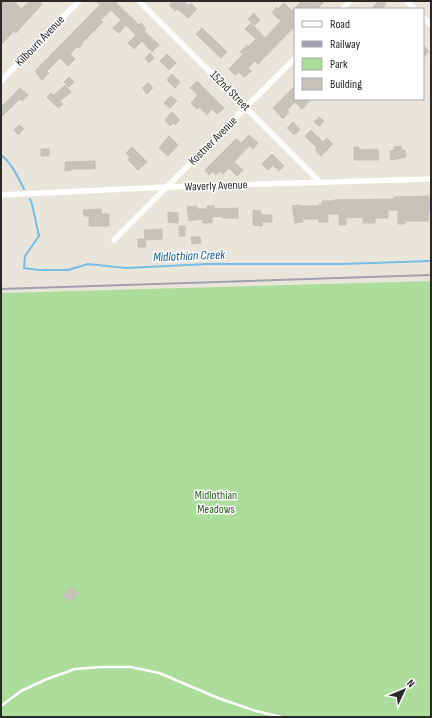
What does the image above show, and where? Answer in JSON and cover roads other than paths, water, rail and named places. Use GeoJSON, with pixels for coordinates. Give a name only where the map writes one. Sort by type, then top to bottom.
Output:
{"type":"FeatureCollection","features":[{"type":"Feature","properties":{"kind":"street","name":"Kilbourn Avenue"},"geometry":{"type":"LineString","coordinates":[[1,81],[79,1]]}},
{"type":"Feature","properties":{"kind":"street","name":"152nd Street"},"geometry":{"type":"LineString","coordinates":[[139,1],[320,182]]}},
{"type":"Feature","properties":{"kind":"street"},"geometry":{"type":"LineString","coordinates":[[406,1],[414,8]]}},
{"type":"Feature","properties":{"kind":"street","name":"Kostner Avenue"},"geometry":{"type":"LineString","coordinates":[[114,240],[294,59]]}},
{"type":"Feature","properties":{"kind":"street","name":"Waverly Avenue"},"geometry":{"type":"LineString","coordinates":[[1,195],[167,187],[431,180]]}},
{"type":"Feature","properties":{"kind":"lane"},"geometry":{"type":"LineString","coordinates":[[1,706],[21,691],[46,679],[75,669],[100,666],[130,667],[159,673],[218,698],[256,711],[281,717]]}},
{"type":"Feature","properties":{"kind":"waterway","name":"Midlothian Creek"},"geometry":{"type":"LineString","coordinates":[[1,155],[12,166],[24,189]]}},
{"type":"Feature","properties":{"kind":"waterway","name":"Midlothian Creek"},"geometry":{"type":"LineString","coordinates":[[30,199],[39,236],[25,256],[24,268],[39,270],[68,270],[88,264],[126,268],[208,264],[342,264],[431,261]]}},
{"type":"Feature","properties":{"kind":"railway"},"geometry":{"type":"LineString","coordinates":[[1,289],[431,275]]}},
{"type":"Feature","properties":{"kind":"park label","name":"Midlothian Meadows"},"geometry":{"type":"Point","coordinates":[216,502]}}]}
